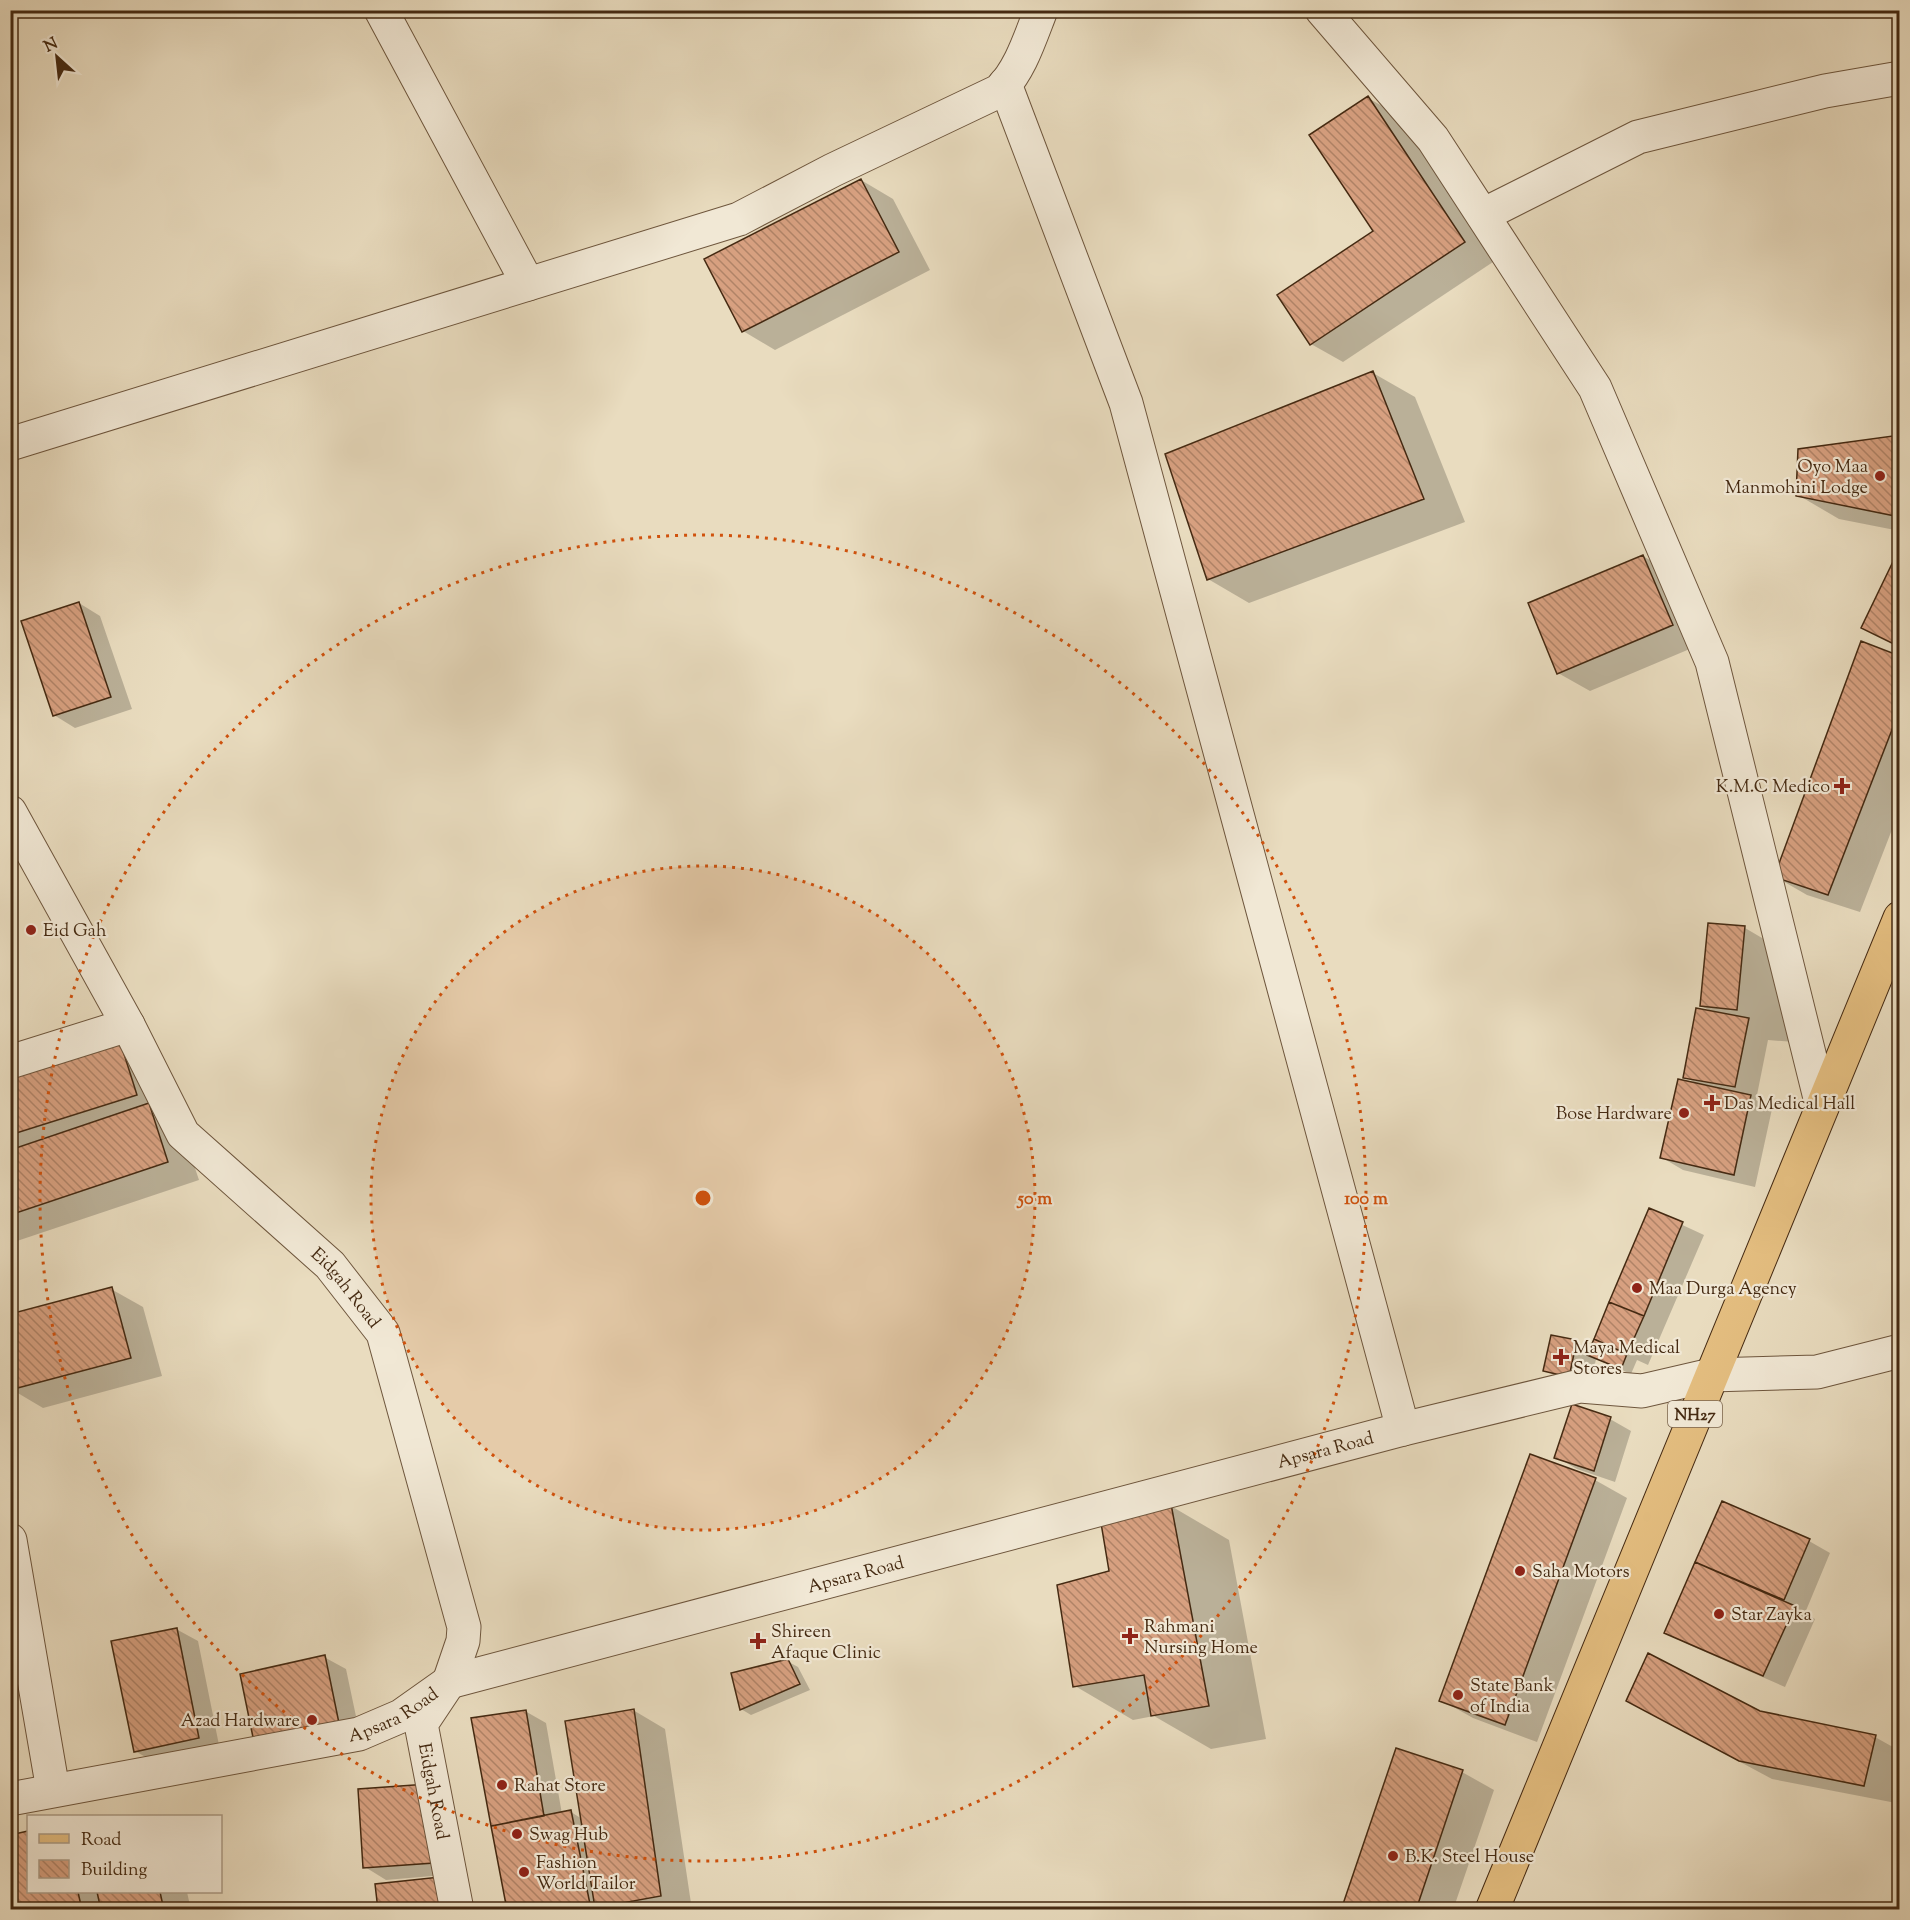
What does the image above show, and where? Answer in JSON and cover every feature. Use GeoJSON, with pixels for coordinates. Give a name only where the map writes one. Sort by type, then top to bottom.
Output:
{"type":"FeatureCollection","features":[{"type":"Feature","properties":{"kind":"main road","name":"NH27"},"geometry":{"type":"LineString","coordinates":[[1492,1910],[1899,918]]}},
{"type":"Feature","properties":{"kind":"street"},"geometry":{"type":"LineString","coordinates":[[381,10],[528,284]]}},
{"type":"Feature","properties":{"kind":"street"},"geometry":{"type":"LineString","coordinates":[[10,444],[739,219],[833,170],[999,91],[1028,43],[1041,10]]}},
{"type":"Feature","properties":{"kind":"street"},"geometry":{"type":"LineString","coordinates":[[1322,10],[1433,139],[1595,388],[1712,662],[1822,1106]]}},
{"type":"Feature","properties":{"kind":"street"},"geometry":{"type":"LineString","coordinates":[[1483,215],[1638,137],[1825,91],[1899,78]]}},
{"type":"Feature","properties":{"kind":"street"},"geometry":{"type":"LineString","coordinates":[[1005,84],[1126,403],[1403,1429]]}},
{"type":"Feature","properties":{"kind":"street","name":"Eidgah Road"},"geometry":{"type":"LineString","coordinates":[[10,812],[128,1025],[183,1134],[330,1265],[383,1333],[464,1627],[463,1641],[449,1682],[421,1724],[457,1910]]}},
{"type":"Feature","properties":{"kind":"street"},"geometry":{"type":"LineString","coordinates":[[10,1062],[128,1025]]}},
{"type":"Feature","properties":{"kind":"street","name":"Apsara Road"},"geometry":{"type":"LineString","coordinates":[[10,1799],[359,1734],[401,1716],[449,1682],[1403,1429],[1580,1386],[1642,1391],[1711,1375],[1817,1372],[1899,1351]]}},
{"type":"Feature","properties":{"kind":"street"},"geometry":{"type":"LineString","coordinates":[[10,1540],[52,1790]]}},
{"type":"Feature","properties":{"kind":"building"},"geometry":{"type":"Polygon","coordinates":[[[1368,96],[1465,242],[1310,345],[1277,295],[1373,231],[1309,135],[1368,96]]]}},
{"type":"Feature","properties":{"kind":"building"},"geometry":{"type":"Polygon","coordinates":[[[861,179],[899,252],[742,332],[704,259],[861,179]]]}},
{"type":"Feature","properties":{"kind":"building"},"geometry":{"type":"Polygon","coordinates":[[[1373,371],[1424,499],[1207,580],[1165,454],[1373,371]]]}},
{"type":"Feature","properties":{"kind":"building"},"geometry":{"type":"Polygon","coordinates":[[[1900,435],[1900,517],[1796,496],[1798,449],[1900,435]]]}},
{"type":"Feature","properties":{"kind":"building"},"geometry":{"type":"Polygon","coordinates":[[[1900,547],[1900,647],[1861,628],[1900,547]]]}},
{"type":"Feature","properties":{"kind":"building"},"geometry":{"type":"Polygon","coordinates":[[[1643,555],[1673,625],[1557,674],[1528,603],[1643,555]]]}},
{"type":"Feature","properties":{"kind":"building"},"geometry":{"type":"Polygon","coordinates":[[[79,602],[111,697],[53,716],[21,621],[79,602]]]}},
{"type":"Feature","properties":{"kind":"building"},"geometry":{"type":"Polygon","coordinates":[[[1861,641],[1900,656],[1900,709],[1828,895],[1774,877],[1861,641]]]}},
{"type":"Feature","properties":{"kind":"building"},"geometry":{"type":"Polygon","coordinates":[[[1708,923],[1745,926],[1737,1010],[1700,1006],[1708,923]]]}},
{"type":"Feature","properties":{"kind":"building"},"geometry":{"type":"Polygon","coordinates":[[[1696,1008],[1749,1018],[1735,1087],[1683,1078],[1696,1008]]]}},
{"type":"Feature","properties":{"kind":"building"},"geometry":{"type":"Polygon","coordinates":[[[119,1038],[137,1095],[10,1135],[10,1073],[119,1038]]]}},
{"type":"Feature","properties":{"kind":"building"},"geometry":{"type":"Polygon","coordinates":[[[1678,1079],[1751,1095],[1734,1175],[1660,1158],[1678,1079]]]}},
{"type":"Feature","properties":{"kind":"building"},"geometry":{"type":"Polygon","coordinates":[[[149,1103],[168,1162],[10,1215],[10,1150],[149,1103]]]}},
{"type":"Feature","properties":{"kind":"building"},"geometry":{"type":"Polygon","coordinates":[[[1649,1208],[1683,1222],[1644,1316],[1609,1302],[1649,1208]]]}},
{"type":"Feature","properties":{"kind":"building"},"geometry":{"type":"Polygon","coordinates":[[[112,1287],[131,1358],[10,1390],[10,1314],[112,1287]]]}},
{"type":"Feature","properties":{"kind":"building"},"geometry":{"type":"Polygon","coordinates":[[[1609,1302],[1644,1316],[1627,1354],[1594,1339],[1609,1302]]]}},
{"type":"Feature","properties":{"kind":"building"},"geometry":{"type":"Polygon","coordinates":[[[1551,1335],[1577,1340],[1569,1377],[1543,1371],[1551,1335]]]}},
{"type":"Feature","properties":{"kind":"building"},"geometry":{"type":"Polygon","coordinates":[[[1594,1339],[1627,1354],[1621,1369],[1587,1355],[1594,1339]]]}},
{"type":"Feature","properties":{"kind":"building"},"geometry":{"type":"Polygon","coordinates":[[[1572,1404],[1611,1417],[1594,1471],[1554,1458],[1572,1404]]]}},
{"type":"Feature","properties":{"kind":"building"},"geometry":{"type":"Polygon","coordinates":[[[1530,1454],[1596,1478],[1505,1725],[1439,1701],[1530,1454]]]}},
{"type":"Feature","properties":{"kind":"building"},"geometry":{"type":"Polygon","coordinates":[[[1722,1501],[1810,1539],[1784,1600],[1695,1562],[1722,1501]]]}},
{"type":"Feature","properties":{"kind":"building","name":"Rahmani Nursing Home"},"geometry":{"type":"Polygon","coordinates":[[[1171,1504],[1209,1706],[1151,1716],[1144,1675],[1073,1687],[1057,1585],[1109,1571],[1100,1517],[1171,1504]]]}},
{"type":"Feature","properties":{"kind":"building"},"geometry":{"type":"Polygon","coordinates":[[[1695,1562],[1795,1606],[1763,1676],[1664,1633],[1695,1562]]]}},
{"type":"Feature","properties":{"kind":"building"},"geometry":{"type":"Polygon","coordinates":[[[177,1628],[199,1738],[134,1752],[111,1641],[177,1628]]]}},
{"type":"Feature","properties":{"kind":"building"},"geometry":{"type":"Polygon","coordinates":[[[1648,1653],[1760,1711],[1876,1735],[1864,1786],[1739,1761],[1626,1701],[1648,1653]]]}},
{"type":"Feature","properties":{"kind":"building"},"geometry":{"type":"Polygon","coordinates":[[[325,1655],[340,1728],[255,1747],[240,1674],[325,1655]]]}},
{"type":"Feature","properties":{"kind":"building"},"geometry":{"type":"Polygon","coordinates":[[[788,1659],[800,1684],[740,1710],[731,1673],[788,1659]]]}},
{"type":"Feature","properties":{"kind":"building"},"geometry":{"type":"Polygon","coordinates":[[[634,1709],[661,1896],[595,1908],[565,1721],[634,1709]]]}},
{"type":"Feature","properties":{"kind":"building"},"geometry":{"type":"Polygon","coordinates":[[[526,1710],[544,1816],[491,1826],[471,1718],[526,1710]]]}},
{"type":"Feature","properties":{"kind":"building"},"geometry":{"type":"Polygon","coordinates":[[[1396,1748],[1463,1770],[1416,1910],[1341,1910],[1396,1748]]]}},
{"type":"Feature","properties":{"kind":"building"},"geometry":{"type":"Polygon","coordinates":[[[428,1784],[434,1863],[363,1868],[358,1789],[428,1784]]]}},
{"type":"Feature","properties":{"kind":"building"},"geometry":{"type":"Polygon","coordinates":[[[571,1810],[591,1909],[507,1910],[491,1826],[571,1810]]]}},
{"type":"Feature","properties":{"kind":"building"},"geometry":{"type":"Polygon","coordinates":[[[27,1831],[27,1893],[78,1893],[82,1910],[15,1910],[10,1891],[10,1835],[27,1831]]]}},
{"type":"Feature","properties":{"kind":"building"},"geometry":{"type":"Polygon","coordinates":[[[440,1877],[444,1910],[378,1910],[375,1884],[440,1877]]]}},
{"type":"Feature","properties":{"kind":"building"},"geometry":{"type":"Polygon","coordinates":[[[97,1893],[160,1893],[164,1910],[101,1910],[97,1893]]]}},
{"type":"Feature","properties":{"kind":"place","name":"Oyo Maa Manmohini Lodge"},"geometry":{"type":"Point","coordinates":[1880,476]}},
{"type":"Feature","properties":{"kind":"place","name":"K.M.C Medico"},"geometry":{"type":"Point","coordinates":[1842,786]}},
{"type":"Feature","properties":{"kind":"place","name":"Eid Gah"},"geometry":{"type":"Point","coordinates":[31,930]}},
{"type":"Feature","properties":{"kind":"place","name":"Das Medical Hall"},"geometry":{"type":"Point","coordinates":[1712,1103]}},
{"type":"Feature","properties":{"kind":"place","name":"Bose Hardware"},"geometry":{"type":"Point","coordinates":[1684,1113]}},
{"type":"Feature","properties":{"kind":"place","name":"Maa Durga Agency"},"geometry":{"type":"Point","coordinates":[1637,1288]}},
{"type":"Feature","properties":{"kind":"place","name":"Maya Medical Stores"},"geometry":{"type":"Point","coordinates":[1561,1357]}},
{"type":"Feature","properties":{"kind":"place","name":"Saha Motors"},"geometry":{"type":"Point","coordinates":[1520,1571]}},
{"type":"Feature","properties":{"kind":"place","name":"Star Zayka"},"geometry":{"type":"Point","coordinates":[1719,1614]}},
{"type":"Feature","properties":{"kind":"place","name":"Rahmani Nursing Home"},"geometry":{"type":"Point","coordinates":[1130,1636]}},
{"type":"Feature","properties":{"kind":"place","name":"Shireen Afaque Clinic"},"geometry":{"type":"Point","coordinates":[758,1641]}},
{"type":"Feature","properties":{"kind":"place","name":"State Bank of India"},"geometry":{"type":"Point","coordinates":[1458,1695]}},
{"type":"Feature","properties":{"kind":"place","name":"Azad Hardware"},"geometry":{"type":"Point","coordinates":[312,1720]}},
{"type":"Feature","properties":{"kind":"place","name":"Rahat Store"},"geometry":{"type":"Point","coordinates":[502,1785]}},
{"type":"Feature","properties":{"kind":"place","name":"Swag Hub"},"geometry":{"type":"Point","coordinates":[517,1834]}},
{"type":"Feature","properties":{"kind":"place","name":"B.K. Steel House"},"geometry":{"type":"Point","coordinates":[1393,1856]}},
{"type":"Feature","properties":{"kind":"place","name":"Fashion World Tailor"},"geometry":{"type":"Point","coordinates":[524,1872]}}]}
